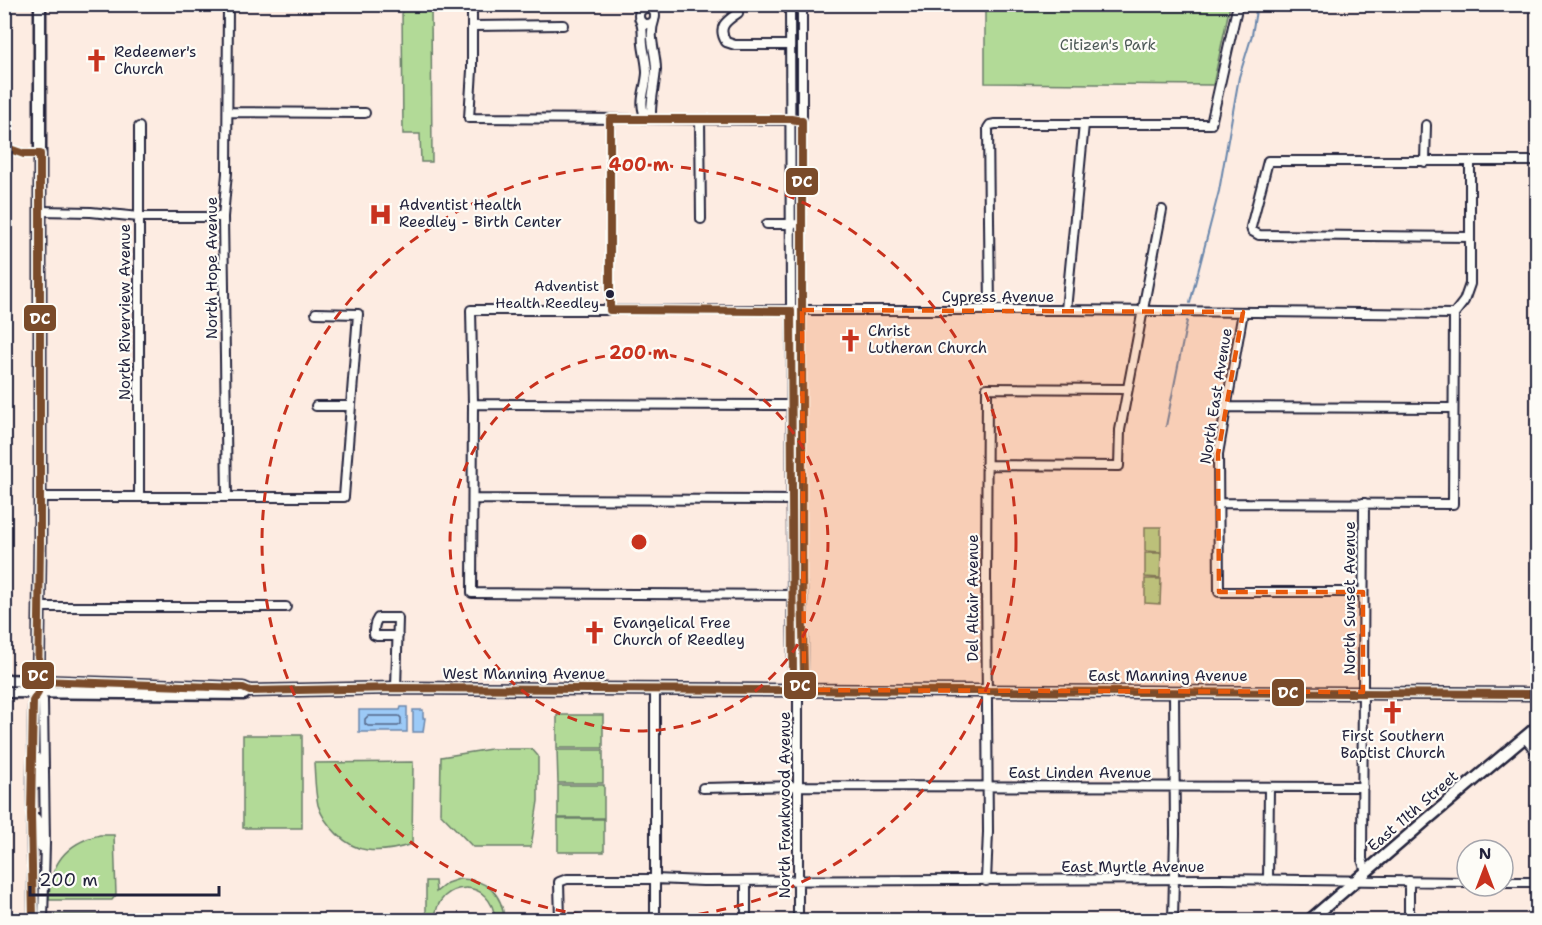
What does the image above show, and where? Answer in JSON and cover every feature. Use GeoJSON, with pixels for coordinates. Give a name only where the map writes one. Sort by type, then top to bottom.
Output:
{"type":"FeatureCollection","features":[{"type":"Feature","properties":{"kind":"main road"},"geometry":{"type":"LineString","coordinates":[[38,693],[40,4]]}},
{"type":"Feature","properties":{"kind":"main road","name":"West Manning Avenue"},"geometry":{"type":"LineString","coordinates":[[4,680],[243,688],[250,691],[396,688],[798,690]]}},
{"type":"Feature","properties":{"kind":"main road","name":"East Manning Avenue"},"geometry":{"type":"LineString","coordinates":[[798,690],[1538,694]]}},
{"type":"Feature","properties":{"kind":"main road","name":"West Manning Avenue"},"geometry":{"type":"LineString","coordinates":[[4,692],[243,695],[250,691]]}},
{"type":"Feature","properties":{"kind":"main road","name":"East 11th Street"},"geometry":{"type":"LineString","coordinates":[[1310,921],[1538,726]]}},
{"type":"Feature","properties":{"kind":"street","name":"North Hope Avenue"},"geometry":{"type":"LineString","coordinates":[[226,496],[223,218],[227,173],[228,4]]}},
{"type":"Feature","properties":{"kind":"street"},"geometry":{"type":"LineString","coordinates":[[472,4],[469,118],[610,119],[648,116],[802,121]]}},
{"type":"Feature","properties":{"kind":"street","name":"North Frankwood Avenue"},"geometry":{"type":"LineString","coordinates":[[790,4],[792,595],[793,675],[798,690],[798,921]]}},
{"type":"Feature","properties":{"kind":"street","name":"North Frankwood Avenue"},"geometry":{"type":"LineString","coordinates":[[798,690],[804,675],[802,4]]}},
{"type":"Feature","properties":{"kind":"street"},"geometry":{"type":"LineString","coordinates":[[990,310],[988,128],[990,125],[994,123],[1211,124],[1238,4]]}},
{"type":"Feature","properties":{"kind":"street"},"geometry":{"type":"LineString","coordinates":[[648,9],[654,14],[651,36],[656,70],[648,116],[643,113],[642,95],[647,66],[643,27],[640,20],[641,12],[648,9]]}},
{"type":"Feature","properties":{"kind":"street"},"geometry":{"type":"LineString","coordinates":[[738,13],[723,26],[722,35],[726,42],[735,45],[790,45]]}},
{"type":"Feature","properties":{"kind":"street"},"geometry":{"type":"LineString","coordinates":[[640,20],[647,24],[654,21]]}},
{"type":"Feature","properties":{"kind":"street"},"geometry":{"type":"LineString","coordinates":[[472,26],[563,26]]}},
{"type":"Feature","properties":{"kind":"street"},"geometry":{"type":"LineString","coordinates":[[228,112],[365,113]]}},
{"type":"Feature","properties":{"kind":"street"},"geometry":{"type":"LineString","coordinates":[[610,119],[610,310]]}},
{"type":"Feature","properties":{"kind":"street"},"geometry":{"type":"LineString","coordinates":[[700,119],[701,219]]}},
{"type":"Feature","properties":{"kind":"street"},"geometry":{"type":"LineString","coordinates":[[1066,310],[1084,124]]}},
{"type":"Feature","properties":{"kind":"street"},"geometry":{"type":"LineString","coordinates":[[1425,162],[1426,125]]}},
{"type":"Feature","properties":{"kind":"street","name":"North Riverview Avenue"},"geometry":{"type":"LineString","coordinates":[[139,127],[139,496]]}},
{"type":"Feature","properties":{"kind":"street"},"geometry":{"type":"LineString","coordinates":[[1470,237],[1259,235],[1252,231],[1251,226],[1268,161],[1538,162]]}},
{"type":"Feature","properties":{"kind":"street"},"geometry":{"type":"LineString","coordinates":[[1219,503],[1453,504],[1454,314],[1464,301],[1470,284],[1470,162]]}},
{"type":"Feature","properties":{"kind":"street"},"geometry":{"type":"LineString","coordinates":[[986,465],[1119,466],[1120,430],[1162,210]]}},
{"type":"Feature","properties":{"kind":"street"},"geometry":{"type":"LineString","coordinates":[[40,212],[223,218]]}},
{"type":"Feature","properties":{"kind":"street"},"geometry":{"type":"LineString","coordinates":[[767,224],[802,224]]}},
{"type":"Feature","properties":{"kind":"street","name":"Cypress Avenue"},"geometry":{"type":"LineString","coordinates":[[473,405],[471,310],[1066,310],[1454,314]]}},
{"type":"Feature","properties":{"kind":"street","name":"North East Avenue"},"geometry":{"type":"LineString","coordinates":[[1243,312],[1218,454],[1219,592],[1363,592]]}},
{"type":"Feature","properties":{"kind":"street"},"geometry":{"type":"LineString","coordinates":[[40,497],[344,497],[358,314],[315,313]]}},
{"type":"Feature","properties":{"kind":"street","name":"Del Altair Avenue"},"geometry":{"type":"LineString","coordinates":[[986,881],[988,832],[987,388],[1128,388]]}},
{"type":"Feature","properties":{"kind":"street"},"geometry":{"type":"LineString","coordinates":[[802,405],[473,405],[472,499],[472,592],[802,595]]}},
{"type":"Feature","properties":{"kind":"street"},"geometry":{"type":"LineString","coordinates":[[316,406],[351,406]]}},
{"type":"Feature","properties":{"kind":"street"},"geometry":{"type":"LineString","coordinates":[[1226,407],[1453,408]]}},
{"type":"Feature","properties":{"kind":"street"},"geometry":{"type":"LineString","coordinates":[[472,499],[802,500]]}},
{"type":"Feature","properties":{"kind":"street","name":"North Sunset Avenue"},"geometry":{"type":"LineString","coordinates":[[1364,503],[1362,859],[1366,872]]}},
{"type":"Feature","properties":{"kind":"street"},"geometry":{"type":"LineString","coordinates":[[40,607],[286,607]]}},
{"type":"Feature","properties":{"kind":"street"},"geometry":{"type":"LineString","coordinates":[[396,688],[398,636]]}},
{"type":"Feature","properties":{"kind":"street"},"geometry":{"type":"LineString","coordinates":[[655,690],[655,921]]}},
{"type":"Feature","properties":{"kind":"street"},"geometry":{"type":"LineString","coordinates":[[1173,692],[1175,834],[1173,921]]}},
{"type":"Feature","properties":{"kind":"street"},"geometry":{"type":"LineString","coordinates":[[33,921],[31,814],[33,701],[38,693],[43,700],[45,843],[43,921]]}},
{"type":"Feature","properties":{"kind":"street"},"geometry":{"type":"LineString","coordinates":[[1524,737],[1538,754]]}},
{"type":"Feature","properties":{"kind":"street"},"geometry":{"type":"LineString","coordinates":[[33,744],[38,766],[38,786],[43,793]]}},
{"type":"Feature","properties":{"kind":"street","name":"East Linden Avenue"},"geometry":{"type":"LineString","coordinates":[[703,788],[798,786],[1363,787]]}},
{"type":"Feature","properties":{"kind":"street"},"geometry":{"type":"LineString","coordinates":[[1268,880],[1269,787]]}},
{"type":"Feature","properties":{"kind":"street"},"geometry":{"type":"LineString","coordinates":[[31,814],[38,822],[43,857]]}},
{"type":"Feature","properties":{"kind":"street","name":"East Myrtle Avenue"},"geometry":{"type":"LineString","coordinates":[[560,921],[560,882],[567,879],[1455,882]]}},
{"type":"Feature","properties":{"kind":"street"},"geometry":{"type":"LineString","coordinates":[[746,881],[746,921]]}},
{"type":"Feature","properties":{"kind":"street"},"geometry":{"type":"LineString","coordinates":[[1409,881],[1409,921]]}},
{"type":"Feature","properties":{"kind":"street"},"geometry":{"type":"LineString","coordinates":[[1515,882],[1538,882]]}},
{"type":"Feature","properties":{"kind":"highlighted area"},"geometry":{"type":"Polygon","coordinates":[[[802,310],[1243,312],[1218,454],[1219,592],[1363,592],[1363,692],[798,690],[804,675],[802,310]]]}},
{"type":"Feature","properties":{"kind":"green space","name":"Citizen's Park"},"geometry":{"type":"Polygon","coordinates":[[[985,4],[1230,5],[1213,85],[985,83],[985,4]]]}},
{"type":"Feature","properties":{"kind":"green space"},"geometry":{"type":"Polygon","coordinates":[[[402,5],[431,5],[432,162],[421,162],[420,134],[403,134],[402,5]]]}},
{"type":"Feature","properties":{"kind":"green space"},"geometry":{"type":"Polygon","coordinates":[[[1145,527],[1161,527],[1161,552],[1145,551],[1145,527]]]}},
{"type":"Feature","properties":{"kind":"green space"},"geometry":{"type":"Polygon","coordinates":[[[1145,553],[1161,553],[1160,578],[1145,577],[1145,553]]]}},
{"type":"Feature","properties":{"kind":"green space"},"geometry":{"type":"Polygon","coordinates":[[[1145,579],[1161,579],[1160,604],[1145,603],[1145,579]]]}},
{"type":"Feature","properties":{"kind":"green space"},"geometry":{"type":"Polygon","coordinates":[[[557,715],[603,715],[603,748],[557,748],[557,715]]]}},
{"type":"Feature","properties":{"kind":"green space"},"geometry":{"type":"Polygon","coordinates":[[[243,735],[302,735],[302,828],[243,828],[243,735]]]}},
{"type":"Feature","properties":{"kind":"green space"},"geometry":{"type":"Polygon","coordinates":[[[491,749],[532,749],[538,756],[538,801],[531,847],[473,847],[440,813],[441,757],[491,749]]]}},
{"type":"Feature","properties":{"kind":"green space"},"geometry":{"type":"Polygon","coordinates":[[[557,750],[603,750],[603,783],[558,783],[557,750]]]}},
{"type":"Feature","properties":{"kind":"green space"},"geometry":{"type":"Polygon","coordinates":[[[413,762],[412,844],[395,849],[373,851],[359,848],[344,840],[325,820],[318,805],[314,763],[413,762]]]}},
{"type":"Feature","properties":{"kind":"green space"},"geometry":{"type":"Polygon","coordinates":[[[558,785],[604,785],[604,818],[558,818],[558,785]]]}},
{"type":"Feature","properties":{"kind":"green space"},"geometry":{"type":"Polygon","coordinates":[[[558,819],[604,819],[604,852],[558,852],[558,819]]]}},
{"type":"Feature","properties":{"kind":"green space"},"geometry":{"type":"Polygon","coordinates":[[[100,835],[114,835],[116,895],[112,900],[49,900],[52,876],[61,857],[77,844],[100,835]]]}},
{"type":"Feature","properties":{"kind":"green space"},"geometry":{"type":"Polygon","coordinates":[[[459,879],[477,881],[491,889],[500,902],[504,920],[495,920],[492,906],[485,896],[475,890],[465,888],[454,890],[445,896],[438,906],[435,920],[426,920],[426,881],[435,881],[436,892],[447,883],[459,879]]]}},
{"type":"Feature","properties":{"kind":"green space"},"geometry":{"type":"Polygon","coordinates":[[[50,915],[111,915],[116,920],[50,920],[50,915]]]}},
{"type":"Feature","properties":{"kind":"water"},"geometry":{"type":"Polygon","coordinates":[[[401,707],[407,707],[407,732],[359,732],[359,710],[400,710],[401,707]]]}},
{"type":"Feature","properties":{"kind":"water"},"geometry":{"type":"Polygon","coordinates":[[[413,710],[423,710],[423,718],[425,718],[423,732],[413,732],[413,710]]]}},
{"type":"Feature","properties":{"kind":"waterway"},"geometry":{"type":"LineString","coordinates":[[1190,303],[1219,191],[1239,77],[1252,35],[1257,4]]}},
{"type":"Feature","properties":{"kind":"waterway"},"geometry":{"type":"LineString","coordinates":[[1166,426],[1187,321]]}},
{"type":"Feature","properties":{"kind":"transit line","name":"DC"},"geometry":{"type":"LineString","coordinates":[[610,119],[791,119],[802,121],[804,675],[798,690],[793,675],[791,311],[610,310],[610,119]]}},
{"type":"Feature","properties":{"kind":"transit line","name":"DC"},"geometry":{"type":"LineString","coordinates":[[4,147],[24,154],[40,154],[40,542],[38,693],[33,701],[31,814],[33,920]]}},
{"type":"Feature","properties":{"kind":"transit line","name":"DC"},"geometry":{"type":"LineString","coordinates":[[38,681],[243,688],[250,691],[396,688],[1538,694]]}},
{"type":"Feature","properties":{"kind":"place","name":"Redeemer's Church"},"geometry":{"type":"Point","coordinates":[96,61]}},
{"type":"Feature","properties":{"kind":"place","name":"Adventist Health Reedley - Birth Center"},"geometry":{"type":"Point","coordinates":[381,214]}},
{"type":"Feature","properties":{"kind":"place","name":"Adventist Health Reedley"},"geometry":{"type":"Point","coordinates":[610,294]}},
{"type":"Feature","properties":{"kind":"place","name":"Christ Lutheran Church"},"geometry":{"type":"Point","coordinates":[850,340]}},
{"type":"Feature","properties":{"kind":"place","name":"Evangelical Free Church of Reedley"},"geometry":{"type":"Point","coordinates":[595,632]}},
{"type":"Feature","properties":{"kind":"place","name":"First Southern Baptist Church"},"geometry":{"type":"Point","coordinates":[1393,712]}}]}
